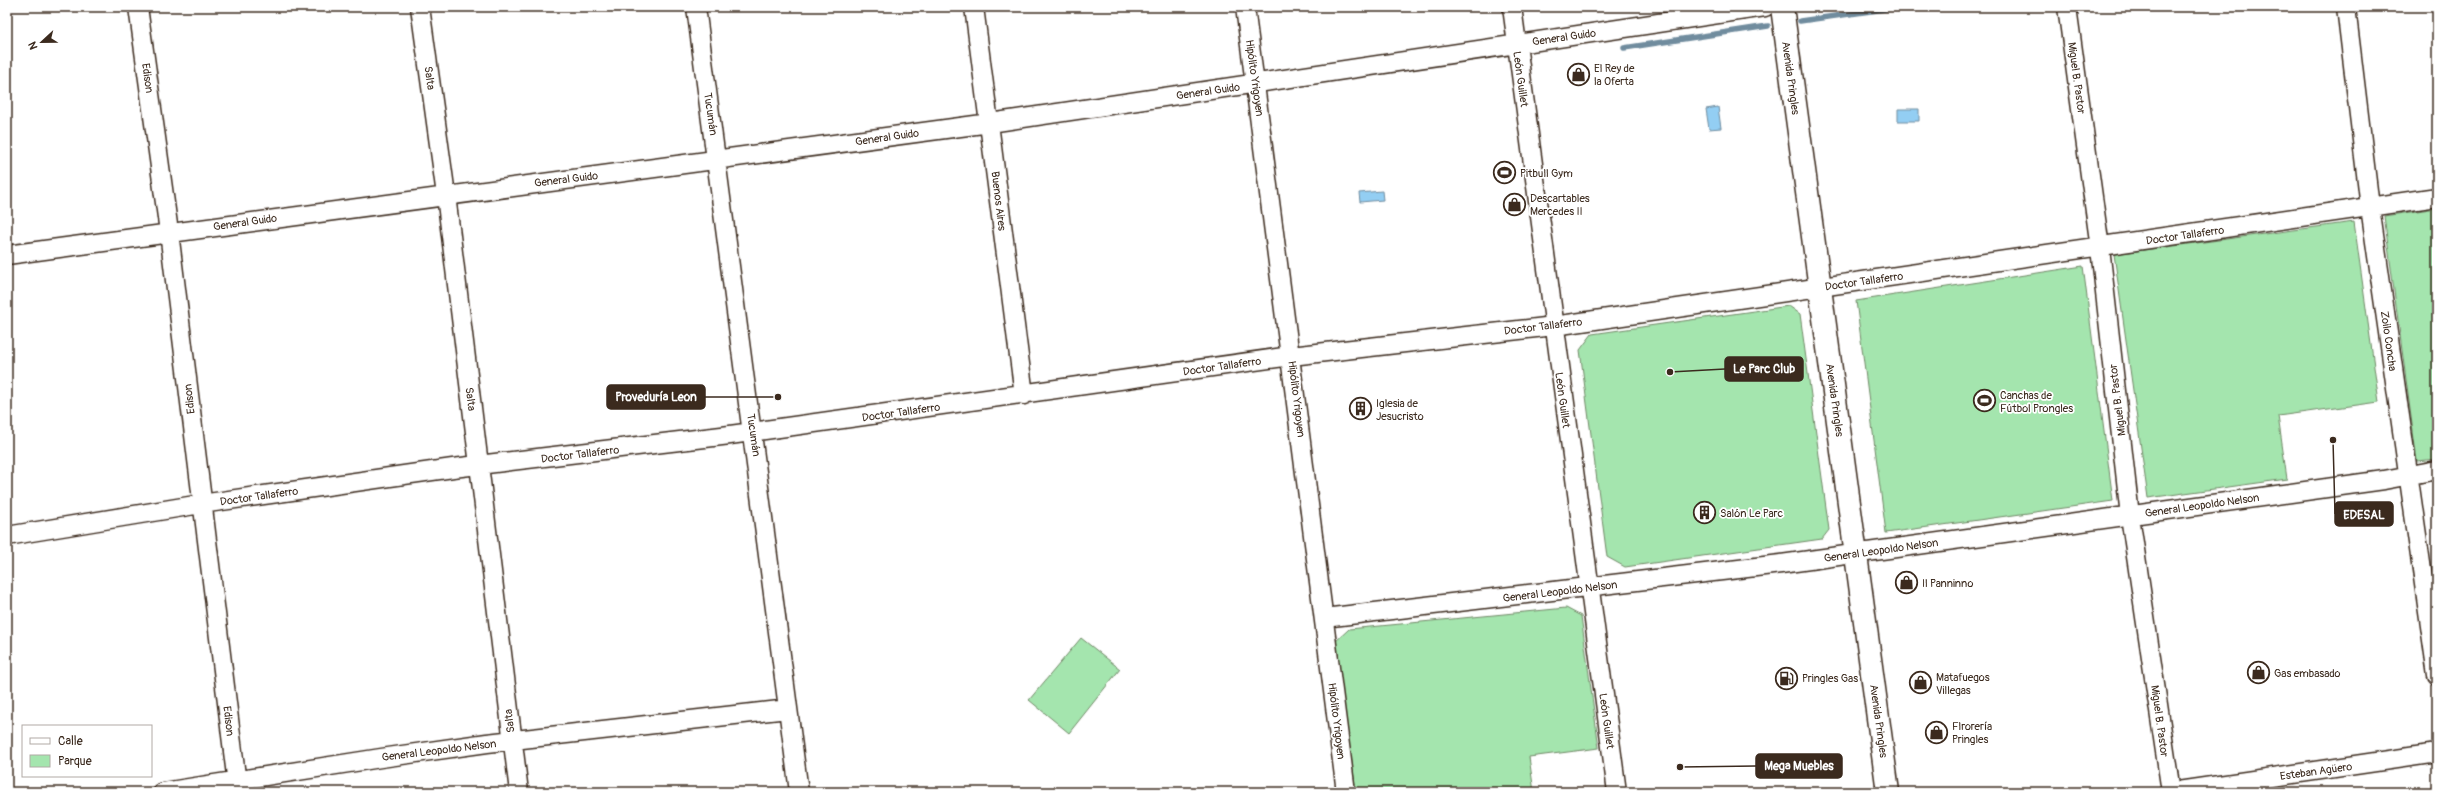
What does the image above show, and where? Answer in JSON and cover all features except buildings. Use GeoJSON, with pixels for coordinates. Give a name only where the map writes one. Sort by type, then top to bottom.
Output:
{"type":"FeatureCollection","features":[{"type":"Feature","properties":{"kind":"main road","name":"Avenida Pringles"},"geometry":{"type":"LineString","coordinates":[[1782,7],[1888,792]]}},
{"type":"Feature","properties":{"kind":"street","name":"Edison"},"geometry":{"type":"LineString","coordinates":[[138,7],[169,232],[237,786]]}},
{"type":"Feature","properties":{"kind":"street","name":"Salta"},"geometry":{"type":"LineString","coordinates":[[420,7],[446,194],[519,792]]}},
{"type":"Feature","properties":{"kind":"street","name":"Tucumán"},"geometry":{"type":"LineString","coordinates":[[696,7],[754,432],[799,792]]}},
{"type":"Feature","properties":{"kind":"street","name":"Buenos Aires"},"geometry":{"type":"LineString","coordinates":[[974,7],[1024,395]]}},
{"type":"Feature","properties":{"kind":"street","name":"Hipólito Yrigoyen"},"geometry":{"type":"LineString","coordinates":[[1245,7],[1346,792]]}},
{"type":"Feature","properties":{"kind":"street","name":"León Guillet"},"geometry":{"type":"LineString","coordinates":[[1512,7],[1588,588],[1618,792]]}},
{"type":"Feature","properties":{"kind":"street","name":"General Guido"},"geometry":{"type":"LineString","coordinates":[[7,255],[446,194],[717,160],[990,123],[1765,7]]}},
{"type":"Feature","properties":{"kind":"street","name":"Miguel B. Pastor"},"geometry":{"type":"LineString","coordinates":[[2067,7],[2100,248],[2130,516],[2171,792]]}},
{"type":"Feature","properties":{"kind":"street","name":"Zoilo Concha"},"geometry":{"type":"LineString","coordinates":[[2346,7],[2370,207],[2437,675]]}},
{"type":"Feature","properties":{"kind":"street","name":"Doctor Tallaferro"},"geometry":{"type":"LineString","coordinates":[[7,536],[202,504],[453,468],[480,467],[754,432],[1024,395],[1291,356],[1554,326],[2100,248],[2437,197]]}},
{"type":"Feature","properties":{"kind":"street","name":"General Leopoldo Nelson"},"geometry":{"type":"LineString","coordinates":[[1324,618],[1588,588],[1856,553],[2384,480],[2409,474],[2437,470]]}},
{"type":"Feature","properties":{"kind":"street","name":"General Leopoldo Nelson"},"geometry":{"type":"LineString","coordinates":[[163,792],[237,786],[512,741],[788,709]]}},
{"type":"Feature","properties":{"kind":"street","name":"Esteban Agüero"},"geometry":{"type":"LineString","coordinates":[[2171,792],[2437,753]]}},
{"type":"Feature","properties":{"kind":"green space"},"geometry":{"type":"Polygon","coordinates":[[[2437,208],[2437,459],[2417,461],[2384,216],[2437,208]]]}},
{"type":"Feature","properties":{"kind":"green space"},"geometry":{"type":"Polygon","coordinates":[[[2354,222],[2379,402],[2278,416],[2287,479],[2148,498],[2114,254],[2354,222]]]}},
{"type":"Feature","properties":{"kind":"green space","name":"Canchas de Fútbol Prongles"},"geometry":{"type":"Polygon","coordinates":[[[2083,266],[2113,501],[1886,533],[1856,301],[2083,266]]]}},
{"type":"Feature","properties":{"kind":"green space"},"geometry":{"type":"Polygon","coordinates":[[[1789,306],[1800,314],[1829,530],[1822,539],[1625,567],[1607,557],[1580,350],[1592,334],[1789,306]]]}},
{"type":"Feature","properties":{"kind":"green space"},"geometry":{"type":"Polygon","coordinates":[[[1566,608],[1581,616],[1599,748],[1529,757],[1534,792],[1356,792],[1335,642],[1349,629],[1566,608]]]}},
{"type":"Feature","properties":{"kind":"green space"},"geometry":{"type":"Polygon","coordinates":[[[1081,638],[1120,669],[1069,733],[1029,700],[1081,638]]]}},
{"type":"Feature","properties":{"kind":"water"},"geometry":{"type":"Polygon","coordinates":[[[1718,107],[1721,128],[1709,129],[1706,109],[1718,107]]]}},
{"type":"Feature","properties":{"kind":"water"},"geometry":{"type":"Polygon","coordinates":[[[1898,109],[1919,109],[1919,121],[1898,121],[1898,109]]]}},
{"type":"Feature","properties":{"kind":"water"},"geometry":{"type":"Polygon","coordinates":[[[1382,191],[1383,200],[1360,202],[1359,193],[1382,191]]]}},
{"type":"Feature","properties":{"kind":"waterway"},"geometry":{"type":"LineString","coordinates":[[1800,21],[1899,7]]}},
{"type":"Feature","properties":{"kind":"waterway"},"geometry":{"type":"LineString","coordinates":[[1624,48],[1768,26]]}},
{"type":"Feature","properties":{"kind":"place","name":"El Rey de la Oferta"},"geometry":{"type":"Point","coordinates":[1579,74]}},
{"type":"Feature","properties":{"kind":"place","name":"Pitbull Gym"},"geometry":{"type":"Point","coordinates":[1505,173]}},
{"type":"Feature","properties":{"kind":"place","name":"Descartables Mercedes II"},"geometry":{"type":"Point","coordinates":[1515,204]}},
{"type":"Feature","properties":{"kind":"place","name":"Le Parc Club"},"geometry":{"type":"Point","coordinates":[1670,372]}},
{"type":"Feature","properties":{"kind":"place","name":"Proveduría Leon"},"geometry":{"type":"Point","coordinates":[778,397]}},
{"type":"Feature","properties":{"kind":"place","name":"Canchas de Fútbol Prongles"},"geometry":{"type":"Point","coordinates":[1984,401]}},
{"type":"Feature","properties":{"kind":"place","name":"Iglesia de Jesucristo"},"geometry":{"type":"Point","coordinates":[1361,409]}},
{"type":"Feature","properties":{"kind":"place","name":"EDESAL"},"geometry":{"type":"Point","coordinates":[2333,440]}},
{"type":"Feature","properties":{"kind":"place","name":"Salón Le Parc"},"geometry":{"type":"Point","coordinates":[1705,513]}},
{"type":"Feature","properties":{"kind":"place","name":"Il Panninno"},"geometry":{"type":"Point","coordinates":[1906,583]}},
{"type":"Feature","properties":{"kind":"place","name":"Gas embasado"},"geometry":{"type":"Point","coordinates":[2259,673]}},
{"type":"Feature","properties":{"kind":"place","name":"Pringles Gas"},"geometry":{"type":"Point","coordinates":[1787,678]}},
{"type":"Feature","properties":{"kind":"place","name":"Matafuegos Villegas"},"geometry":{"type":"Point","coordinates":[1921,683]}},
{"type":"Feature","properties":{"kind":"place","name":"Flrorería Pringles"},"geometry":{"type":"Point","coordinates":[1936,732]}},
{"type":"Feature","properties":{"kind":"place","name":"Mega Muebles"},"geometry":{"type":"Point","coordinates":[1680,767]}}]}
